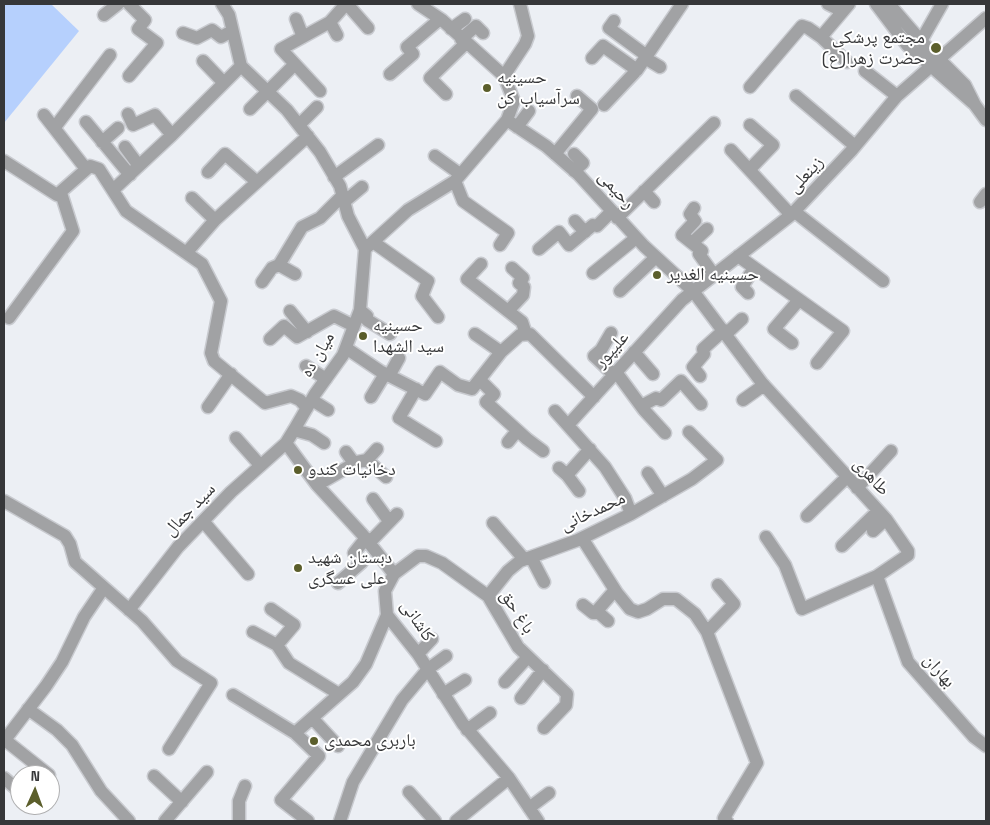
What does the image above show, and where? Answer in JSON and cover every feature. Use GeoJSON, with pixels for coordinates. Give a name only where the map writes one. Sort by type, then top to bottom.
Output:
{"type":"FeatureCollection","features":[{"type":"Feature","properties":{"kind":"street"},"geometry":{"type":"LineString","coordinates":[[104,15],[118,4]]}},
{"type":"Feature","properties":{"kind":"street"},"geometry":{"type":"LineString","coordinates":[[128,76],[157,43],[138,29],[145,20],[130,4]]}},
{"type":"Feature","properties":{"kind":"street"},"geometry":{"type":"LineString","coordinates":[[222,4],[229,15],[241,66],[269,93],[308,136],[334,177],[348,216],[369,246],[428,281],[422,296],[438,317]]}},
{"type":"Feature","properties":{"kind":"street"},"geometry":{"type":"LineString","coordinates":[[504,76],[522,49],[528,36],[520,4]]}},
{"type":"Feature","properties":{"kind":"street"},"geometry":{"type":"LineString","coordinates":[[604,105],[637,70],[682,4]]}},
{"type":"Feature","properties":{"kind":"street"},"geometry":{"type":"LineString","coordinates":[[828,4],[846,7]]}},
{"type":"Feature","properties":{"kind":"street"},"geometry":{"type":"LineString","coordinates":[[876,4],[907,45],[975,105]]}},
{"type":"Feature","properties":{"kind":"street"},"geometry":{"type":"LineString","coordinates":[[889,4],[921,41],[966,85],[975,105],[986,120]]}},
{"type":"Feature","properties":{"kind":"street"},"geometry":{"type":"LineString","coordinates":[[921,41],[942,4]]}},
{"type":"Feature","properties":{"kind":"street"},"geometry":{"type":"LineString","coordinates":[[424,5],[504,76],[514,101],[512,124]]}},
{"type":"Feature","properties":{"kind":"street"},"geometry":{"type":"LineString","coordinates":[[821,37],[846,7]]}},
{"type":"Feature","properties":{"kind":"street"},"geometry":{"type":"LineString","coordinates":[[338,9],[368,28]]}},
{"type":"Feature","properties":{"kind":"street"},"geometry":{"type":"LineString","coordinates":[[338,9],[338,35]]}},
{"type":"Feature","properties":{"kind":"street"},"geometry":{"type":"LineString","coordinates":[[320,91],[281,49],[303,37],[338,9]]}},
{"type":"Feature","properties":{"kind":"street","name":"زینعلی"},"geometry":{"type":"LineString","coordinates":[[682,300],[793,213],[856,146],[897,96],[986,18]]}},
{"type":"Feature","properties":{"kind":"street"},"geometry":{"type":"LineString","coordinates":[[296,19],[303,37]]}},
{"type":"Feature","properties":{"kind":"street"},"geometry":{"type":"LineString","coordinates":[[390,74],[413,54],[407,47],[440,19]]}},
{"type":"Feature","properties":{"kind":"street"},"geometry":{"type":"LineString","coordinates":[[451,29],[465,19]]}},
{"type":"Feature","properties":{"kind":"street"},"geometry":{"type":"LineString","coordinates":[[614,21],[609,28],[660,68]]}},
{"type":"Feature","properties":{"kind":"street"},"geometry":{"type":"LineString","coordinates":[[446,94],[430,78],[476,26],[483,33]]}},
{"type":"Feature","properties":{"kind":"street"},"geometry":{"type":"LineString","coordinates":[[750,87],[802,26],[821,37],[847,62]]}},
{"type":"Feature","properties":{"kind":"street"},"geometry":{"type":"LineString","coordinates":[[183,33],[197,38],[212,30],[221,37],[232,31]]}},
{"type":"Feature","properties":{"kind":"street"},"geometry":{"type":"LineString","coordinates":[[592,58],[603,46],[637,70]]}},
{"type":"Feature","properties":{"kind":"street"},"geometry":{"type":"LineString","coordinates":[[55,127],[110,55]]}},
{"type":"Feature","properties":{"kind":"street"},"geometry":{"type":"LineString","coordinates":[[203,61],[224,82]]}},
{"type":"Feature","properties":{"kind":"street"},"geometry":{"type":"LineString","coordinates":[[250,109],[269,93],[295,64]]}},
{"type":"Feature","properties":{"kind":"street"},"geometry":{"type":"LineString","coordinates":[[113,190],[172,135],[241,66]]}},
{"type":"Feature","properties":{"kind":"street"},"geometry":{"type":"LineString","coordinates":[[865,71],[897,96]]}},
{"type":"Feature","properties":{"kind":"street"},"geometry":{"type":"LineString","coordinates":[[555,154],[592,109],[577,96]]}},
{"type":"Feature","properties":{"kind":"street"},"geometry":{"type":"LineString","coordinates":[[796,96],[856,146]]}},
{"type":"Feature","properties":{"kind":"street"},"geometry":{"type":"LineString","coordinates":[[299,125],[317,107]]}},
{"type":"Feature","properties":{"kind":"street"},"geometry":{"type":"LineString","coordinates":[[369,246],[408,210],[458,178],[512,124],[529,110]]}},
{"type":"Feature","properties":{"kind":"street"},"geometry":{"type":"LineString","coordinates":[[128,114],[133,126],[155,114],[172,135]]}},
{"type":"Feature","properties":{"kind":"street"},"geometry":{"type":"LineString","coordinates":[[44,115],[86,169]]}},
{"type":"Feature","properties":{"kind":"street"},"geometry":{"type":"LineString","coordinates":[[86,122],[102,142],[134,171]]}},
{"type":"Feature","properties":{"kind":"street"},"geometry":{"type":"LineString","coordinates":[[539,249],[559,232],[569,245],[593,225],[597,226],[614,215],[644,191],[714,123]]}},
{"type":"Feature","properties":{"kind":"street","name":"رحیمی"},"geometry":{"type":"LineString","coordinates":[[512,124],[555,154],[574,171],[636,238],[693,291]]}},
{"type":"Feature","properties":{"kind":"street"},"geometry":{"type":"LineString","coordinates":[[750,125],[773,145],[750,169]]}},
{"type":"Feature","properties":{"kind":"street"},"geometry":{"type":"LineString","coordinates":[[102,142],[118,128]]}},
{"type":"Feature","properties":{"kind":"street"},"geometry":{"type":"LineString","coordinates":[[186,252],[215,220],[308,136]]}},
{"type":"Feature","properties":{"kind":"street"},"geometry":{"type":"LineString","coordinates":[[334,177],[378,145]]}},
{"type":"Feature","properties":{"kind":"street"},"geometry":{"type":"LineString","coordinates":[[124,147],[134,171]]}},
{"type":"Feature","properties":{"kind":"street"},"geometry":{"type":"LineString","coordinates":[[731,150],[793,213],[883,281]]}},
{"type":"Feature","properties":{"kind":"street"},"geometry":{"type":"LineString","coordinates":[[208,172],[226,154],[257,182]]}},
{"type":"Feature","properties":{"kind":"street"},"geometry":{"type":"LineString","coordinates":[[574,154],[583,163],[574,171]]}},
{"type":"Feature","properties":{"kind":"street"},"geometry":{"type":"LineString","coordinates":[[434,156],[458,178],[463,200],[508,233],[500,245]]}},
{"type":"Feature","properties":{"kind":"street"},"geometry":{"type":"LineString","coordinates":[[5,164],[59,194],[73,231],[9,318]]}},
{"type":"Feature","properties":{"kind":"street"},"geometry":{"type":"LineString","coordinates":[[59,194],[90,166],[98,169],[126,211],[202,264],[221,301],[215,326],[211,358],[265,403],[291,396],[328,410]]}},
{"type":"Feature","properties":{"kind":"street"},"geometry":{"type":"LineString","coordinates":[[262,282],[272,268],[279,265],[302,227],[320,218],[343,199],[362,187]]}},
{"type":"Feature","properties":{"kind":"street"},"geometry":{"type":"LineString","coordinates":[[644,191],[654,202]]}},
{"type":"Feature","properties":{"kind":"street"},"geometry":{"type":"LineString","coordinates":[[192,198],[215,220]]}},
{"type":"Feature","properties":{"kind":"street"},"geometry":{"type":"LineString","coordinates":[[694,208],[690,214],[696,221],[682,235],[702,251],[698,254],[714,275]]}},
{"type":"Feature","properties":{"kind":"street"},"geometry":{"type":"LineString","coordinates":[[575,221],[585,232]]}},
{"type":"Feature","properties":{"kind":"street"},"geometry":{"type":"LineString","coordinates":[[692,243],[707,229]]}},
{"type":"Feature","properties":{"kind":"street"},"geometry":{"type":"LineString","coordinates":[[593,274],[636,238]]}},
{"type":"Feature","properties":{"kind":"street","name":"میان ده"},"geometry":{"type":"LineString","coordinates":[[286,443],[346,348],[360,310],[369,246]]}},
{"type":"Feature","properties":{"kind":"street"},"geometry":{"type":"LineString","coordinates":[[738,256],[843,331],[817,363]]}},
{"type":"Feature","properties":{"kind":"street"},"geometry":{"type":"LineString","coordinates":[[620,291],[656,257]]}},
{"type":"Feature","properties":{"kind":"street"},"geometry":{"type":"LineString","coordinates":[[480,264],[467,279],[522,322],[526,334]]}},
{"type":"Feature","properties":{"kind":"street"},"geometry":{"type":"LineString","coordinates":[[279,265],[294,274]]}},
{"type":"Feature","properties":{"kind":"street"},"geometry":{"type":"LineString","coordinates":[[508,311],[523,295],[524,287],[519,283],[523,278],[512,268]]}},
{"type":"Feature","properties":{"kind":"street"},"geometry":{"type":"LineString","coordinates":[[748,293],[742,287],[754,268]]}},
{"type":"Feature","properties":{"kind":"street","name":"طاهری"},"geometry":{"type":"LineString","coordinates":[[693,291],[764,385],[882,515],[908,551],[908,555],[878,576],[802,609],[785,565],[766,538]]}},
{"type":"Feature","properties":{"kind":"street","name":"علیپور"},"geometry":{"type":"LineString","coordinates":[[568,425],[682,300]]}},
{"type":"Feature","properties":{"kind":"street"},"geometry":{"type":"LineString","coordinates":[[792,343],[774,329],[799,300]]}},
{"type":"Feature","properties":{"kind":"street"},"geometry":{"type":"LineString","coordinates":[[360,310],[367,316],[367,320],[390,334]]}},
{"type":"Feature","properties":{"kind":"street"},"geometry":{"type":"LineString","coordinates":[[290,311],[306,332]]}},
{"type":"Feature","properties":{"kind":"street"},"geometry":{"type":"LineString","coordinates":[[270,339],[284,326],[297,338],[334,316],[354,326]]}},
{"type":"Feature","properties":{"kind":"street"},"geometry":{"type":"LineString","coordinates":[[700,376],[693,367],[704,354],[703,349],[742,319]]}},
{"type":"Feature","properties":{"kind":"street"},"geometry":{"type":"LineString","coordinates":[[475,334],[501,352]]}},
{"type":"Feature","properties":{"kind":"street"},"geometry":{"type":"LineString","coordinates":[[346,348],[387,375],[425,394],[440,372],[458,385],[472,389],[501,352],[520,335],[530,334],[594,396]]}},
{"type":"Feature","properties":{"kind":"street"},"geometry":{"type":"LineString","coordinates":[[611,334],[601,350],[594,356],[615,373],[665,433]]}},
{"type":"Feature","properties":{"kind":"street"},"geometry":{"type":"LineString","coordinates":[[634,352],[653,374]]}},
{"type":"Feature","properties":{"kind":"street"},"geometry":{"type":"LineString","coordinates":[[371,397],[399,358]]}},
{"type":"Feature","properties":{"kind":"street"},"geometry":{"type":"LineString","coordinates":[[306,366],[326,379]]}},
{"type":"Feature","properties":{"kind":"street"},"geometry":{"type":"LineString","coordinates":[[208,407],[231,374]]}},
{"type":"Feature","properties":{"kind":"street"},"geometry":{"type":"LineString","coordinates":[[480,380],[494,394],[486,402],[544,451]]}},
{"type":"Feature","properties":{"kind":"street"},"geometry":{"type":"LineString","coordinates":[[643,408],[656,398],[661,400],[681,381],[701,404]]}},
{"type":"Feature","properties":{"kind":"street"},"geometry":{"type":"LineString","coordinates":[[744,400],[764,385]]}},
{"type":"Feature","properties":{"kind":"street"},"geometry":{"type":"LineString","coordinates":[[416,389],[399,418],[436,441]]}},
{"type":"Feature","properties":{"kind":"street"},"geometry":{"type":"LineString","coordinates":[[486,420],[495,411]]}},
{"type":"Feature","properties":{"kind":"street"},"geometry":{"type":"LineString","coordinates":[[555,411],[590,449],[626,498],[631,514]]}},
{"type":"Feature","properties":{"kind":"street"},"geometry":{"type":"LineString","coordinates":[[294,430],[312,435],[324,443]]}},
{"type":"Feature","properties":{"kind":"street"},"geometry":{"type":"LineString","coordinates":[[508,442],[517,430]]}},
{"type":"Feature","properties":{"kind":"street","name":"محمدخانی"},"geometry":{"type":"LineString","coordinates":[[488,596],[508,571],[527,558],[582,538],[631,514],[692,480],[717,460],[689,432]]}},
{"type":"Feature","properties":{"kind":"street"},"geometry":{"type":"LineString","coordinates":[[236,438],[260,465]]}},
{"type":"Feature","properties":{"kind":"street"},"geometry":{"type":"LineString","coordinates":[[286,443],[317,485],[368,540],[394,574]]}},
{"type":"Feature","properties":{"kind":"street","name":"سید جمال"},"geometry":{"type":"LineString","coordinates":[[129,610],[167,561],[203,521],[260,465],[286,443]]}},
{"type":"Feature","properties":{"kind":"street"},"geometry":{"type":"LineString","coordinates":[[317,485],[361,462],[377,449]]}},
{"type":"Feature","properties":{"kind":"street"},"geometry":{"type":"LineString","coordinates":[[579,491],[563,472],[590,449]]}},
{"type":"Feature","properties":{"kind":"street"},"geometry":{"type":"LineString","coordinates":[[858,488],[891,451]]}},
{"type":"Feature","properties":{"kind":"street"},"geometry":{"type":"LineString","coordinates":[[346,452],[386,477]]}},
{"type":"Feature","properties":{"kind":"street"},"geometry":{"type":"LineString","coordinates":[[648,473],[663,496]]}},
{"type":"Feature","properties":{"kind":"street"},"geometry":{"type":"LineString","coordinates":[[808,516],[847,477]]}},
{"type":"Feature","properties":{"kind":"street"},"geometry":{"type":"LineString","coordinates":[[338,584],[362,562],[354,553],[393,517],[372,499]]}},
{"type":"Feature","properties":{"kind":"street"},"geometry":{"type":"LineString","coordinates":[[4,502],[65,536],[70,544],[75,562],[154,633],[177,661],[211,683],[169,749]]}},
{"type":"Feature","properties":{"kind":"street"},"geometry":{"type":"LineString","coordinates":[[873,531],[882,515]]}},
{"type":"Feature","properties":{"kind":"street"},"geometry":{"type":"LineString","coordinates":[[842,546],[882,515]]}},
{"type":"Feature","properties":{"kind":"street"},"geometry":{"type":"LineString","coordinates":[[203,521],[248,574]]}},
{"type":"Feature","properties":{"kind":"street"},"geometry":{"type":"LineString","coordinates":[[493,523],[527,558],[544,582]]}},
{"type":"Feature","properties":{"kind":"street"},"geometry":{"type":"LineString","coordinates":[[582,538],[615,590],[630,609],[638,612],[647,610],[663,599],[676,599],[695,614],[708,632],[757,763],[724,818],[727,821]]}},
{"type":"Feature","properties":{"kind":"street","name":"باغ حق"},"geometry":{"type":"LineString","coordinates":[[394,574],[418,556],[426,556],[442,563],[488,596],[510,637],[567,694],[568,700],[566,705],[544,728]]}},
{"type":"Feature","properties":{"kind":"street","name":"کاشانی"},"geometry":{"type":"LineString","coordinates":[[394,574],[385,592],[387,615],[418,654],[467,730],[509,778],[538,821]]}},
{"type":"Feature","properties":{"kind":"street","name":"بهاران"},"geometry":{"type":"LineString","coordinates":[[878,576],[908,662],[974,737],[986,746]]}},
{"type":"Feature","properties":{"kind":"street"},"geometry":{"type":"LineString","coordinates":[[708,632],[734,604],[718,584]]}},
{"type":"Feature","properties":{"kind":"street"},"geometry":{"type":"LineString","coordinates":[[36,765],[4,740],[62,662],[84,617],[103,589]]}},
{"type":"Feature","properties":{"kind":"street"},"geometry":{"type":"LineString","coordinates":[[595,613],[615,590]]}},
{"type":"Feature","properties":{"kind":"street"},"geometry":{"type":"LineString","coordinates":[[583,605],[595,613],[599,613],[608,621]]}},
{"type":"Feature","properties":{"kind":"street"},"geometry":{"type":"LineString","coordinates":[[271,609],[294,626],[277,646]]}},
{"type":"Feature","properties":{"kind":"street"},"geometry":{"type":"LineString","coordinates":[[295,733],[353,682],[366,664],[387,615]]}},
{"type":"Feature","properties":{"kind":"street"},"geometry":{"type":"LineString","coordinates":[[253,632],[277,646],[289,663],[339,694]]}},
{"type":"Feature","properties":{"kind":"street"},"geometry":{"type":"LineString","coordinates":[[418,654],[432,639]]}},
{"type":"Feature","properties":{"kind":"street"},"geometry":{"type":"LineString","coordinates":[[340,821],[353,782],[402,700],[428,669],[446,656]]}},
{"type":"Feature","properties":{"kind":"street"},"geometry":{"type":"LineString","coordinates":[[505,682],[528,657]]}},
{"type":"Feature","properties":{"kind":"street"},"geometry":{"type":"LineString","coordinates":[[521,698],[543,670]]}},
{"type":"Feature","properties":{"kind":"street"},"geometry":{"type":"LineString","coordinates":[[443,694],[465,680]]}},
{"type":"Feature","properties":{"kind":"street"},"geometry":{"type":"LineString","coordinates":[[233,695],[295,733],[318,756],[281,800],[308,821]]}},
{"type":"Feature","properties":{"kind":"street"},"geometry":{"type":"LineString","coordinates":[[28,709],[57,730],[72,745],[101,792],[129,821]]}},
{"type":"Feature","properties":{"kind":"street"},"geometry":{"type":"LineString","coordinates":[[467,730],[490,713]]}},
{"type":"Feature","properties":{"kind":"street"},"geometry":{"type":"LineString","coordinates":[[313,719],[338,746]]}},
{"type":"Feature","properties":{"kind":"street"},"geometry":{"type":"LineString","coordinates":[[165,821],[207,772]]}},
{"type":"Feature","properties":{"kind":"street"},"geometry":{"type":"LineString","coordinates":[[154,776],[182,802]]}},
{"type":"Feature","properties":{"kind":"street"},"geometry":{"type":"LineString","coordinates":[[456,821],[509,778]]}},
{"type":"Feature","properties":{"kind":"street"},"geometry":{"type":"LineString","coordinates":[[239,821],[239,801],[245,786]]}},
{"type":"Feature","properties":{"kind":"street"},"geometry":{"type":"LineString","coordinates":[[409,792],[435,821]]}},
{"type":"Feature","properties":{"kind":"street"},"geometry":{"type":"LineString","coordinates":[[529,808],[549,793]]}},
{"type":"Feature","properties":{"kind":"shaded area"},"geometry":{"type":"Polygon","coordinates":[[[4,4],[51,4],[79,31],[4,123],[4,4]]]}},
{"type":"Feature","properties":{"kind":"place","name":"مجتمع پرشکی حضرت زهرا(ع)"},"geometry":{"type":"Point","coordinates":[936,48]}},
{"type":"Feature","properties":{"kind":"place","name":"حسینیه سرآسیاب کن"},"geometry":{"type":"Point","coordinates":[487,88]}},
{"type":"Feature","properties":{"kind":"place","name":"حسینیه الغدیر"},"geometry":{"type":"Point","coordinates":[657,275]}},
{"type":"Feature","properties":{"kind":"place","name":"حسینیه سید الشهدا"},"geometry":{"type":"Point","coordinates":[363,336]}},
{"type":"Feature","properties":{"kind":"place","name":"دخانیات کندو"},"geometry":{"type":"Point","coordinates":[298,470]}},
{"type":"Feature","properties":{"kind":"place","name":"دبستان شهید علی عسگری"},"geometry":{"type":"Point","coordinates":[298,568]}},
{"type":"Feature","properties":{"kind":"place","name":"باربری محمدی"},"geometry":{"type":"Point","coordinates":[314,741]}}]}
